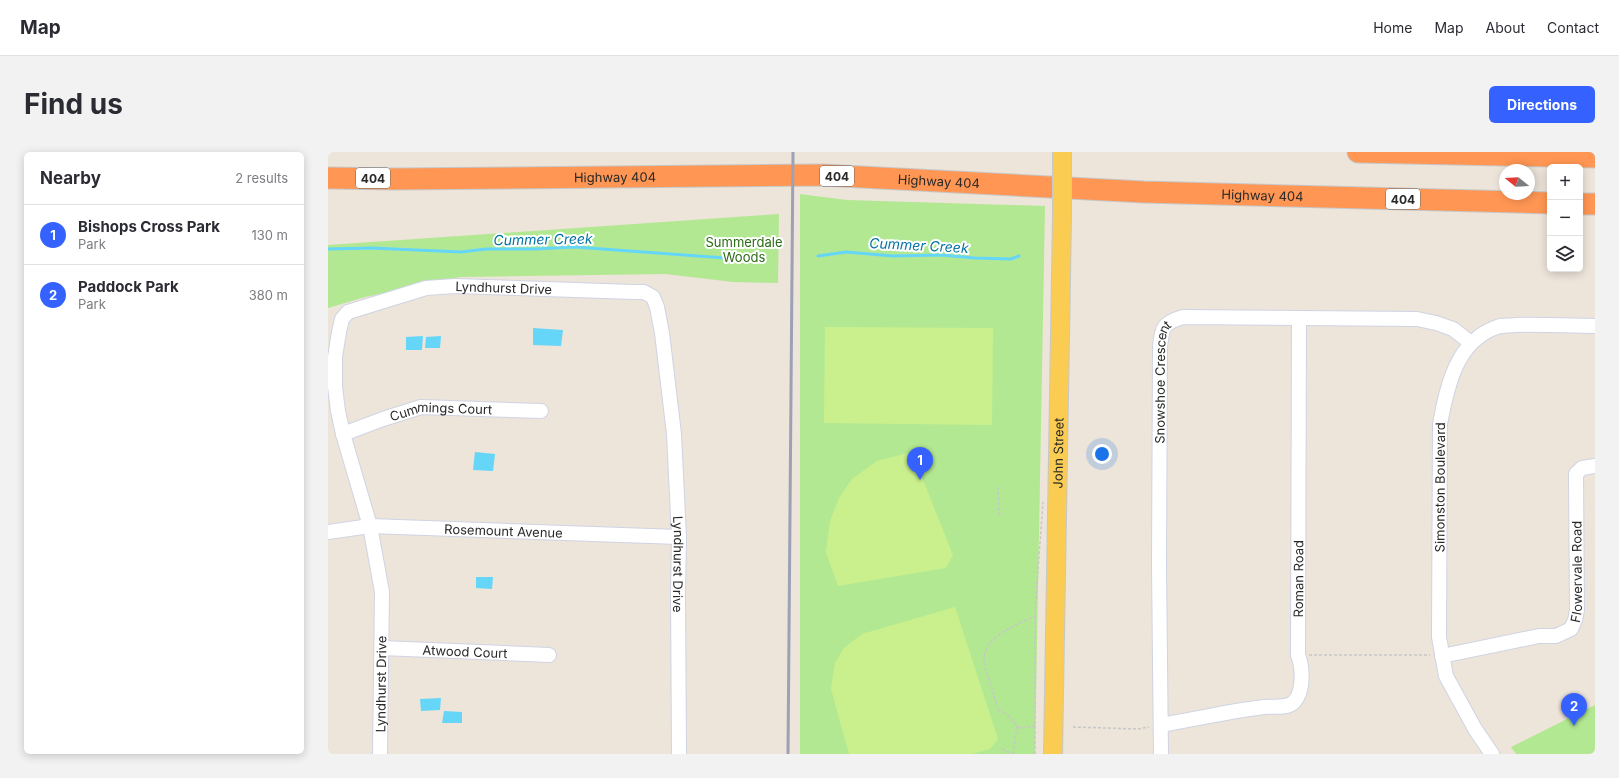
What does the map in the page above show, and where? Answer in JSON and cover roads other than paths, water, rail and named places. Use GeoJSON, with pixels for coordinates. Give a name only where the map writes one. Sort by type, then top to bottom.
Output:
{"type":"FeatureCollection","features":[{"type":"Feature","properties":{"kind":"highway"},"geometry":{"type":"LineString","coordinates":[[1358,152],[1595,157]]}},
{"type":"Feature","properties":{"kind":"highway","name":"Highway 404"},"geometry":{"type":"LineString","coordinates":[[328,178],[394,179],[822,175],[1159,192],[1547,203]]}},
{"type":"Feature","properties":{"kind":"highway"},"geometry":{"type":"LineString","coordinates":[[1583,204],[1595,204]]}},
{"type":"Feature","properties":{"kind":"main road","name":"John Street"},"geometry":{"type":"LineString","coordinates":[[1053,754],[1062,152]]}},
{"type":"Feature","properties":{"kind":"street","name":"Lyndhurst Drive"},"geometry":{"type":"LineString","coordinates":[[380,754],[382,592],[370,526],[343,434],[338,410],[335,372],[339,332],[342,320],[348,312],[426,288],[487,286],[644,292],[653,297],[657,307],[662,333],[674,434],[679,536],[679,754]]}},
{"type":"Feature","properties":{"kind":"street","name":"Snowshoe Crescent"},"geometry":{"type":"LineString","coordinates":[[1161,754],[1159,566],[1161,337],[1165,324],[1171,320],[1183,317],[1417,319],[1436,323],[1453,329],[1471,343]]}},
{"type":"Feature","properties":{"kind":"street","name":"Roman Road"},"geometry":{"type":"LineString","coordinates":[[1161,725],[1244,710],[1272,706],[1286,706],[1293,703],[1299,694],[1301,681],[1300,661],[1298,655],[1300,318]]}},
{"type":"Feature","properties":{"kind":"street","name":"Simonston Boulevard"},"geometry":{"type":"LineString","coordinates":[[1492,754],[1475,729],[1446,676],[1439,637],[1440,424],[1443,406],[1460,357],[1471,343],[1482,334],[1498,326],[1595,326]]}},
{"type":"Feature","properties":{"kind":"street","name":"Cummings Court"},"geometry":{"type":"LineString","coordinates":[[343,434],[421,407],[541,411]]}},
{"type":"Feature","properties":{"kind":"street","name":"Flowervale Road"},"geometry":{"type":"LineString","coordinates":[[1442,656],[1539,636],[1556,636],[1571,629],[1577,610],[1576,474],[1582,468],[1595,466]]}},
{"type":"Feature","properties":{"kind":"street","name":"Rosemount Avenue"},"geometry":{"type":"LineString","coordinates":[[328,532],[370,526],[679,536]]}},
{"type":"Feature","properties":{"kind":"street","name":"Atwood Court"},"geometry":{"type":"LineString","coordinates":[[382,648],[549,655]]}},
{"type":"Feature","properties":{"kind":"water"},"geometry":{"type":"Polygon","coordinates":[[[533,328],[563,330],[561,346],[533,345],[533,328]]]}},
{"type":"Feature","properties":{"kind":"water"},"geometry":{"type":"Polygon","coordinates":[[[423,336],[422,350],[406,350],[406,337],[423,336]]]}},
{"type":"Feature","properties":{"kind":"water"},"geometry":{"type":"Polygon","coordinates":[[[441,336],[440,348],[425,348],[426,337],[441,336]]]}},
{"type":"Feature","properties":{"kind":"water"},"geometry":{"type":"Polygon","coordinates":[[[475,452],[495,454],[493,471],[473,470],[475,452]]]}},
{"type":"Feature","properties":{"kind":"water"},"geometry":{"type":"Polygon","coordinates":[[[476,577],[493,577],[492,589],[476,588],[476,577]]]}},
{"type":"Feature","properties":{"kind":"water"},"geometry":{"type":"Polygon","coordinates":[[[441,698],[440,710],[421,711],[420,699],[441,698]]]}},
{"type":"Feature","properties":{"kind":"water"},"geometry":{"type":"Polygon","coordinates":[[[444,711],[462,712],[462,723],[442,723],[444,711]]]}},
{"type":"Feature","properties":{"kind":"waterway","name":"Cummer Creek"},"geometry":{"type":"LineString","coordinates":[[328,249],[372,248],[461,252],[486,249],[575,247],[725,258],[758,255]]}},
{"type":"Feature","properties":{"kind":"waterway","name":"Cummer Creek"},"geometry":{"type":"LineString","coordinates":[[818,256],[846,252],[893,256],[941,255],[1011,259],[1019,256]]}},
{"type":"Feature","properties":{"kind":"railway"},"geometry":{"type":"LineString","coordinates":[[788,754],[793,152]]}},
{"type":"Feature","properties":{"kind":"place","name":"Bishops Cross Park"},"geometry":{"type":"Point","coordinates":[920,480]}},
{"type":"Feature","properties":{"kind":"place","name":"Paddock Park"},"geometry":{"type":"Point","coordinates":[1574,726]}},
{"type":"Feature","properties":{"kind":"park label","name":"Summerdale Woods"},"geometry":{"type":"Point","coordinates":[744,250]}}]}
